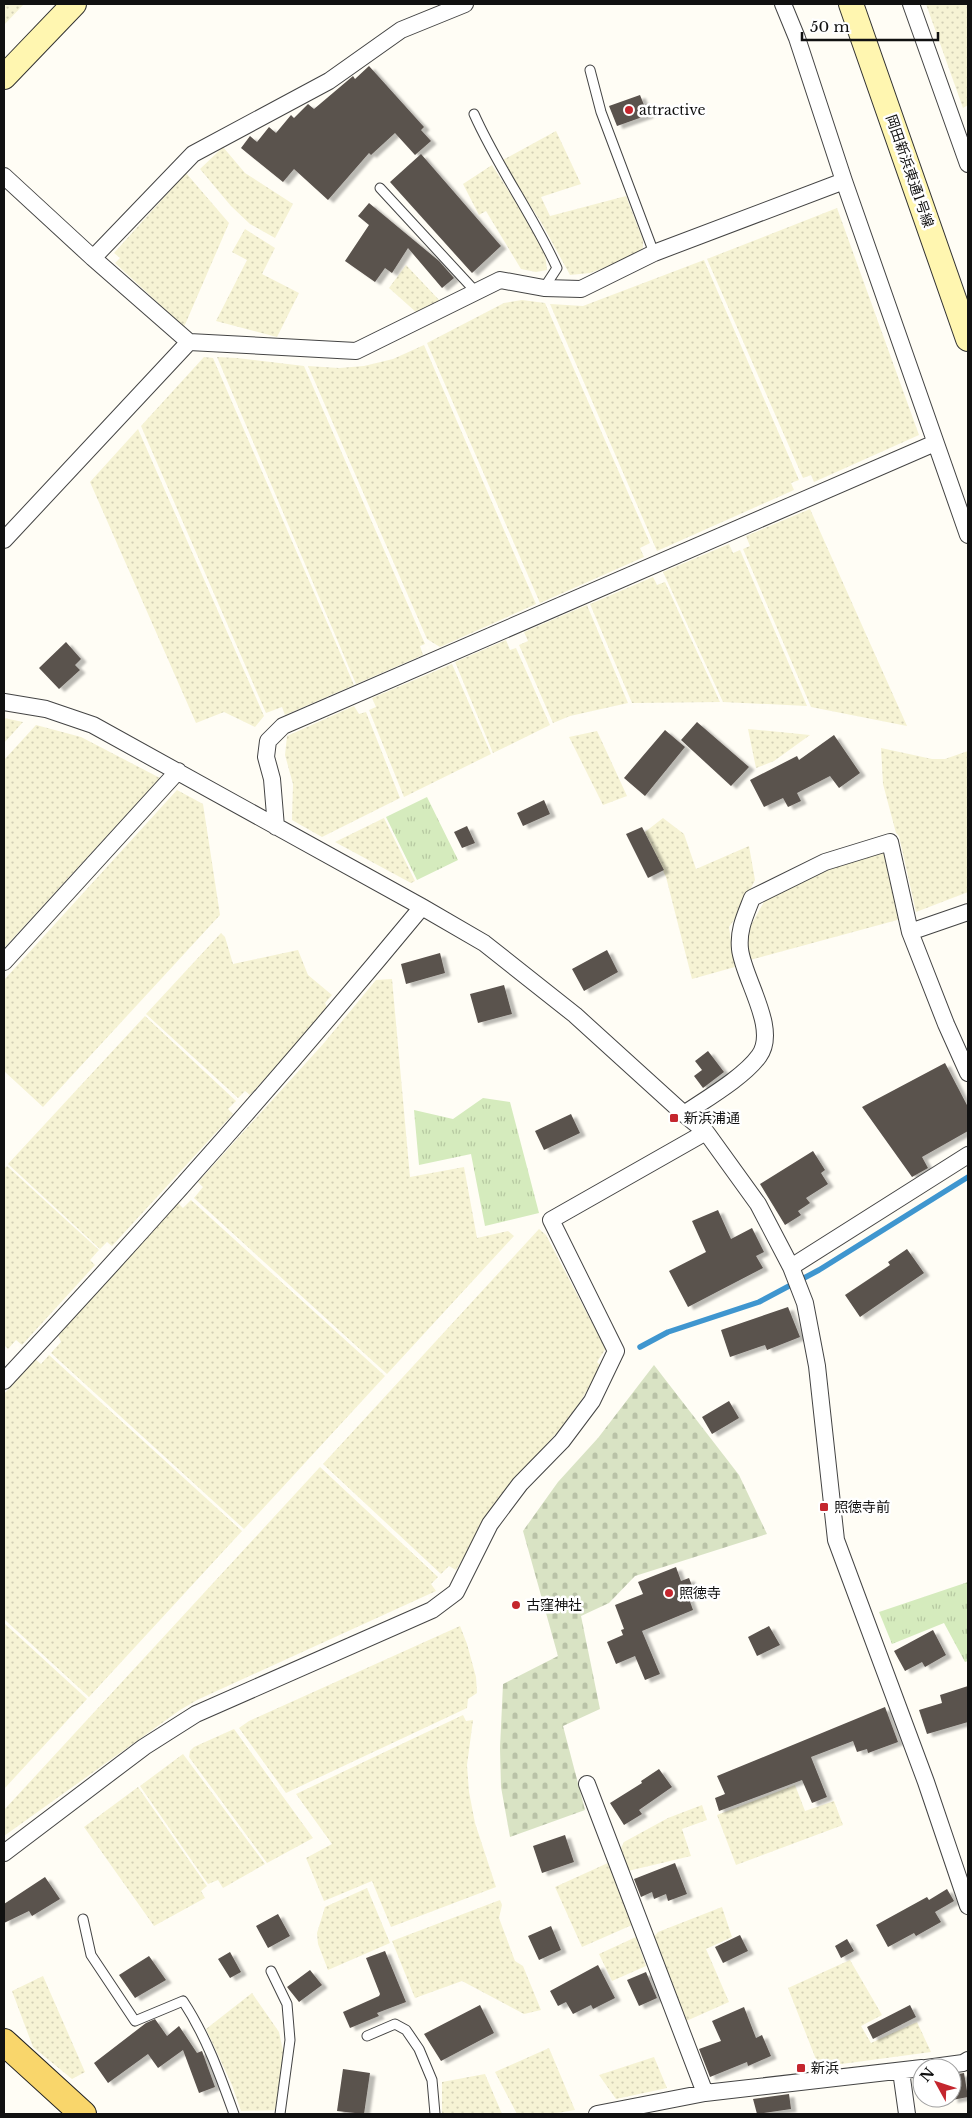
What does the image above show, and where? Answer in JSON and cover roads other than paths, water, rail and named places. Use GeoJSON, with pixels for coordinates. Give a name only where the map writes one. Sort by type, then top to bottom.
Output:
{"type":"FeatureCollection","features":[{"type":"Feature","properties":{"kind":"main road"},"geometry":{"type":"LineString","coordinates":[[4,2042],[83,2114]]}},
{"type":"Feature","properties":{"kind":"street"},"geometry":{"type":"LineString","coordinates":[[4,77],[74,4]]}},
{"type":"Feature","properties":{"kind":"street"},"geometry":{"type":"LineString","coordinates":[[93,258],[193,154],[330,81],[401,30],[465,4]]}},
{"type":"Feature","properties":{"kind":"street"},"geometry":{"type":"LineString","coordinates":[[783,4],[797,38],[844,181],[968,536]]}},
{"type":"Feature","properties":{"kind":"street","name":"岡田新浜東通1号線"},"geometry":{"type":"LineString","coordinates":[[851,4],[968,339]]}},
{"type":"Feature","properties":{"kind":"street"},"geometry":{"type":"LineString","coordinates":[[911,4],[968,164]]}},
{"type":"Feature","properties":{"kind":"street"},"geometry":{"type":"LineString","coordinates":[[4,176],[188,342],[356,351],[500,280],[544,288],[582,289],[654,253],[844,181]]}},
{"type":"Feature","properties":{"kind":"street"},"geometry":{"type":"LineString","coordinates":[[4,540],[188,342]]}},
{"type":"Feature","properties":{"kind":"street"},"geometry":{"type":"LineString","coordinates":[[276,827],[272,779],[266,757],[268,741],[282,726],[936,443]]}},
{"type":"Feature","properties":{"kind":"street"},"geometry":{"type":"LineString","coordinates":[[4,702],[46,709],[93,725],[422,906],[484,943],[575,1015],[706,1132],[758,1204],[802,1295],[817,1366],[836,1540],[926,1782],[968,1906]]}},
{"type":"Feature","properties":{"kind":"street"},"geometry":{"type":"LineString","coordinates":[[4,962],[178,771]]}},
{"type":"Feature","properties":{"kind":"street"},"geometry":{"type":"LineString","coordinates":[[684,1114],[746,1068],[760,1055],[766,1037],[758,1004],[740,952],[739,928],[752,898],[825,862],[890,842],[910,932],[946,1024],[968,1073]]}},
{"type":"Feature","properties":{"kind":"street"},"geometry":{"type":"LineString","coordinates":[[4,1381],[110,1268],[345,1000],[422,906]]}},
{"type":"Feature","properties":{"kind":"street"},"geometry":{"type":"LineString","coordinates":[[910,932],[968,912]]}},
{"type":"Feature","properties":{"kind":"street"},"geometry":{"type":"LineString","coordinates":[[4,1853],[144,1748],[196,1714],[432,1610],[456,1592],[490,1524],[520,1484],[562,1441],[592,1401],[616,1351],[551,1220],[706,1132]]}},
{"type":"Feature","properties":{"kind":"street"},"geometry":{"type":"LineString","coordinates":[[792,1271],[968,1155]]}},
{"type":"Feature","properties":{"kind":"street"},"geometry":{"type":"LineString","coordinates":[[588,1784],[705,2093]]}},
{"type":"Feature","properties":{"kind":"street"},"geometry":{"type":"LineString","coordinates":[[598,2114],[705,2093],[912,2069]]}},
{"type":"Feature","properties":{"kind":"street"},"geometry":{"type":"LineString","coordinates":[[900,2071],[907,2114]]}},
{"type":"Feature","properties":{"kind":"lane"},"geometry":{"type":"LineString","coordinates":[[590,70],[601,112],[654,253]]}},
{"type":"Feature","properties":{"kind":"lane"},"geometry":{"type":"LineString","coordinates":[[474,114],[489,147],[545,243],[557,268],[544,288]]}},
{"type":"Feature","properties":{"kind":"lane"},"geometry":{"type":"LineString","coordinates":[[380,188],[476,292]]}},
{"type":"Feature","properties":{"kind":"lane"},"geometry":{"type":"LineString","coordinates":[[82,1919],[91,1955],[135,2021],[183,2002],[197,2023],[218,2069],[234,2114]]}},
{"type":"Feature","properties":{"kind":"lane"},"geometry":{"type":"LineString","coordinates":[[271,1971],[287,2004],[290,2040],[280,2114]]}},
{"type":"Feature","properties":{"kind":"lane"},"geometry":{"type":"LineString","coordinates":[[367,2036],[395,2024],[406,2030],[419,2049],[432,2080],[435,2114]]}},
{"type":"Feature","properties":{"kind":"waterway"},"geometry":{"type":"LineString","coordinates":[[640,1347],[668,1332],[759,1302],[819,1270],[968,1177]]}},
{"type":"Feature","properties":{"kind":"place","name":"attractive"},"geometry":{"type":"Point","coordinates":[629,110]}},
{"type":"Feature","properties":{"kind":"place","name":"新浜浦通"},"geometry":{"type":"Point","coordinates":[674,1118]}},
{"type":"Feature","properties":{"kind":"place","name":"照徳寺前"},"geometry":{"type":"Point","coordinates":[824,1507]}},
{"type":"Feature","properties":{"kind":"place","name":"照徳寺"},"geometry":{"type":"Point","coordinates":[669,1593]}},
{"type":"Feature","properties":{"kind":"place","name":"古窪神社"},"geometry":{"type":"Point","coordinates":[516,1605]}},
{"type":"Feature","properties":{"kind":"place","name":"新浜"},"geometry":{"type":"Point","coordinates":[801,2068]}}]}
